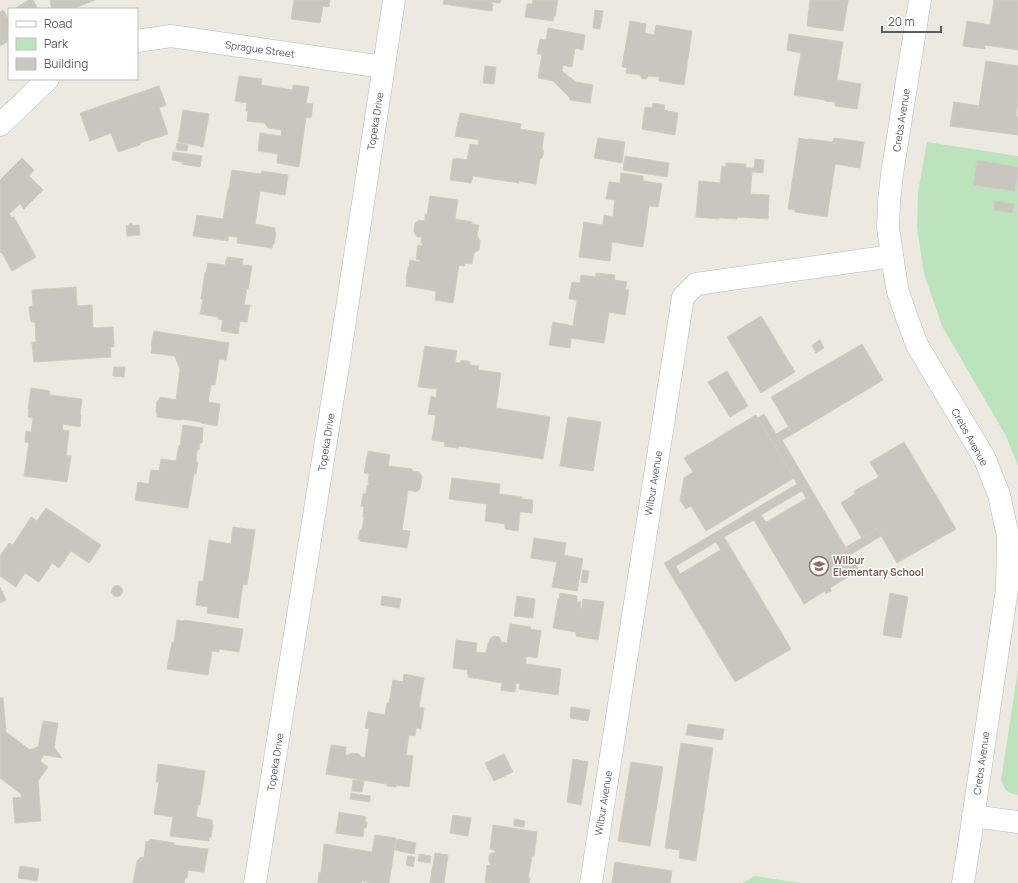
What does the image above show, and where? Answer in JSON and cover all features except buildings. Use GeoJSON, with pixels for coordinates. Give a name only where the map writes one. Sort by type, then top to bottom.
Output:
{"type":"FeatureCollection","features":[{"type":"Feature","properties":{"kind":"street","name":"Topeka Drive"},"geometry":{"type":"LineString","coordinates":[[255,883],[339,360],[394,0]]}},
{"type":"Feature","properties":{"kind":"street","name":"Crebs Avenue"},"geometry":{"type":"LineString","coordinates":[[920,0],[892,174],[888,228],[892,256],[898,292],[909,325],[918,345],[985,459],[999,495],[1008,536],[1007,589],[963,883]]}},
{"type":"Feature","properties":{"kind":"street","name":"Sprague Street"},"geometry":{"type":"LineString","coordinates":[[138,41],[171,36],[383,67]]}},
{"type":"Feature","properties":{"kind":"street"},"geometry":{"type":"LineString","coordinates":[[0,125],[47,80]]}},
{"type":"Feature","properties":{"kind":"street","name":"Wilbur Avenue"},"geometry":{"type":"LineString","coordinates":[[591,883],[683,297],[696,284],[892,256]]}},
{"type":"Feature","properties":{"kind":"street"},"geometry":{"type":"LineString","coordinates":[[973,816],[1018,822]]}},
{"type":"Feature","properties":{"kind":"green space"},"geometry":{"type":"Polygon","coordinates":[[[927,142],[1018,156],[1018,466],[1006,436],[942,326],[924,274],[917,228],[918,192],[927,142]]]}},
{"type":"Feature","properties":{"kind":"green space"},"geometry":{"type":"Polygon","coordinates":[[[1018,670],[1018,795],[1007,791],[1001,780],[1018,670]]]}},
{"type":"Feature","properties":{"kind":"green space"},"geometry":{"type":"Polygon","coordinates":[[[754,876],[801,883],[743,883],[754,876]]]}},
{"type":"Feature","properties":{"kind":"place","name":"Wilbur Elementary School"},"geometry":{"type":"Point","coordinates":[819,566]}}]}
